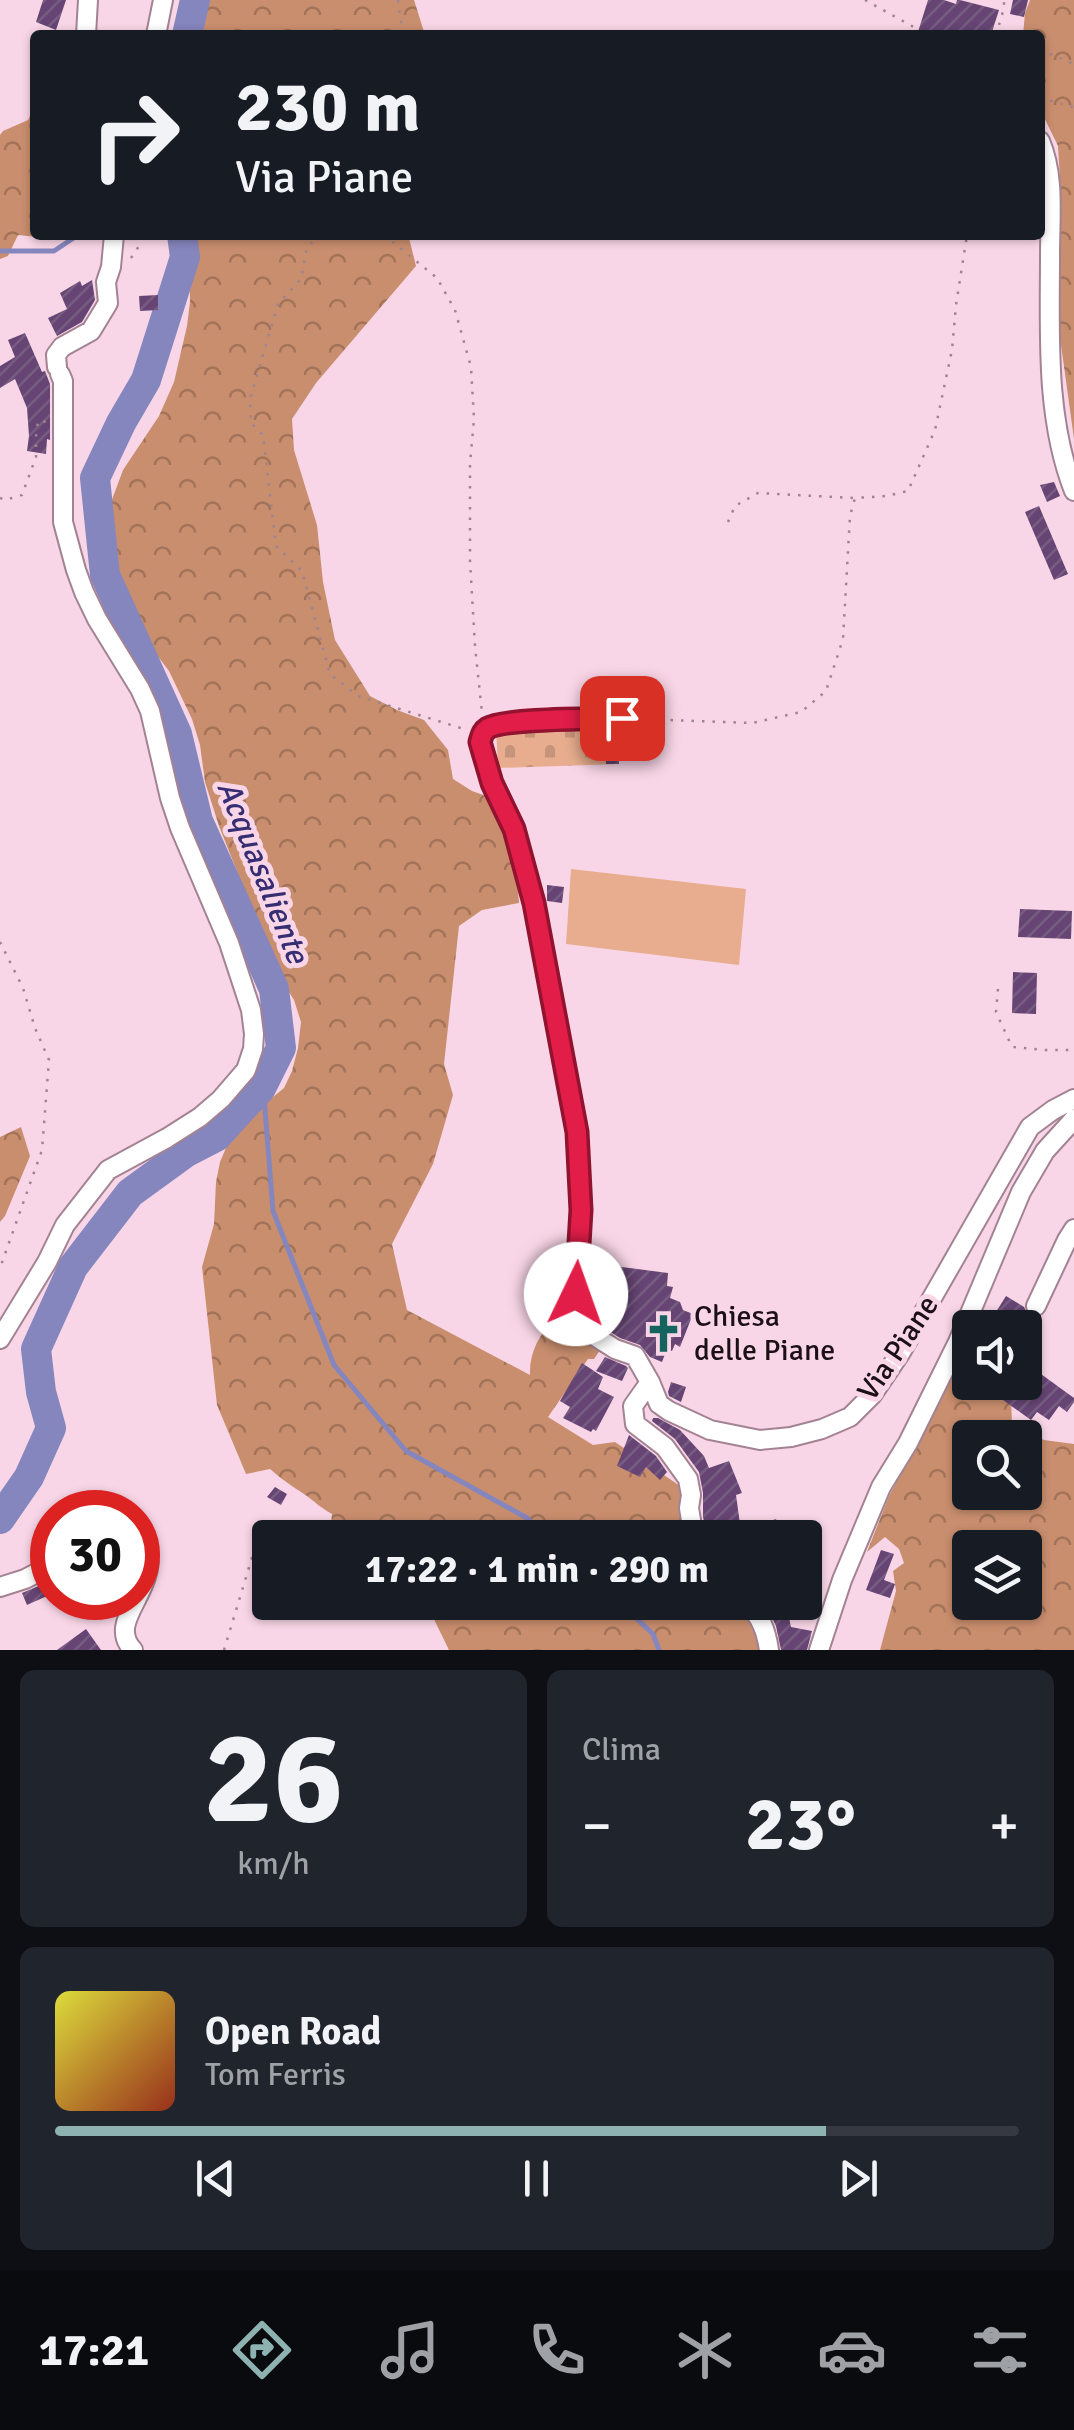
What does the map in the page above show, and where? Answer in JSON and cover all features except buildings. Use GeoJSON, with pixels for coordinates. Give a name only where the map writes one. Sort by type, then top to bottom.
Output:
{"type":"FeatureCollection","features":[{"type":"Feature","properties":{"kind":"street"},"geometry":{"type":"LineString","coordinates":[[86,30],[88,0]]}},
{"type":"Feature","properties":{"kind":"street"},"geometry":{"type":"LineString","coordinates":[[157,30],[163,0]]}},
{"type":"Feature","properties":{"kind":"street"},"geometry":{"type":"LineString","coordinates":[[1045,153],[1051,183],[1050,306],[1055,412],[1074,491]]}},
{"type":"Feature","properties":{"kind":"street"},"geometry":{"type":"LineString","coordinates":[[0,1340],[66,1225],[108,1170],[200,1117],[234,1086],[246,1070],[253,1048],[251,1010],[229,943],[180,828],[150,711],[96,619],[63,522],[63,382],[56,354],[91,331],[108,303],[106,282],[112,267],[114,240]]}},
{"type":"Feature","properties":{"kind":"street"},"geometry":{"type":"LineString","coordinates":[[485,732],[520,722],[622,718]]}},
{"type":"Feature","properties":{"kind":"street","name":"Via Piane"},"geometry":{"type":"LineString","coordinates":[[485,732],[480,742],[492,783],[514,829],[534,903],[577,1132],[581,1210],[577,1303],[584,1324],[593,1335],[635,1356],[660,1404],[710,1430],[760,1440],[822,1429],[850,1417],[872,1395],[901,1352],[1030,1127],[1074,1100]]}},
{"type":"Feature","properties":{"kind":"street","name":"Via Piane"},"geometry":{"type":"LineString","coordinates":[[820,1650],[842,1580],[881,1488],[958,1342],[1021,1192],[1045,1151],[1074,1119]]}},
{"type":"Feature","properties":{"kind":"street"},"geometry":{"type":"LineString","coordinates":[[1036,1306],[1074,1230]]}},
{"type":"Feature","properties":{"kind":"street"},"geometry":{"type":"LineString","coordinates":[[650,1382],[633,1406],[635,1424],[665,1447],[688,1478],[691,1520]]}},
{"type":"Feature","properties":{"kind":"street"},"geometry":{"type":"LineString","coordinates":[[0,1587],[30,1577]]}},
{"type":"Feature","properties":{"kind":"street"},"geometry":{"type":"LineString","coordinates":[[127,1620],[126,1642],[133,1650]]}},
{"type":"Feature","properties":{"kind":"street"},"geometry":{"type":"LineString","coordinates":[[761,1620],[769,1650]]}},
{"type":"Feature","properties":{"kind":"path"},"geometry":{"type":"LineString","coordinates":[[398,0],[402,30]]}},
{"type":"Feature","properties":{"kind":"path"},"geometry":{"type":"LineString","coordinates":[[865,0],[919,30]]}},
{"type":"Feature","properties":{"kind":"path"},"geometry":{"type":"LineString","coordinates":[[997,30],[1007,0]]}},
{"type":"Feature","properties":{"kind":"path"},"geometry":{"type":"LineString","coordinates":[[1045,52],[1074,64]]}},
{"type":"Feature","properties":{"kind":"path"},"geometry":{"type":"LineString","coordinates":[[1045,99],[1074,107]]}},
{"type":"Feature","properties":{"kind":"path"},"geometry":{"type":"LineString","coordinates":[[315,240],[307,247],[300,278],[278,304],[250,399],[252,423],[264,435],[276,546],[302,571],[330,674],[358,696],[485,732],[470,561],[474,419],[471,367],[455,310],[437,278],[390,240]]}},
{"type":"Feature","properties":{"kind":"path"},"geometry":{"type":"LineString","coordinates":[[728,522],[735,506],[758,494],[855,498],[908,492],[935,430],[952,350],[966,240]]}},
{"type":"Feature","properties":{"kind":"path"},"geometry":{"type":"LineString","coordinates":[[0,498],[22,495],[36,457],[38,421],[63,424]]}},
{"type":"Feature","properties":{"kind":"path"},"geometry":{"type":"LineString","coordinates":[[622,718],[752,723],[800,712],[826,691],[843,639],[850,516],[855,498]]}},
{"type":"Feature","properties":{"kind":"path"},"geometry":{"type":"LineString","coordinates":[[0,942],[23,988],[50,1060],[42,1150],[0,1268]]}},
{"type":"Feature","properties":{"kind":"path"},"geometry":{"type":"LineString","coordinates":[[998,990],[996,1012],[1012,1047],[1074,1052]]}},
{"type":"Feature","properties":{"kind":"path"},"geometry":{"type":"LineString","coordinates":[[224,1650],[252,1555]]}},
{"type":"Feature","properties":{"kind":"green space"},"geometry":{"type":"Polygon","coordinates":[[[202,0],[414,0],[423,30],[196,30],[202,0]]]}},
{"type":"Feature","properties":{"kind":"green space"},"geometry":{"type":"Polygon","coordinates":[[[1030,0],[1074,0],[1074,439],[1058,323],[1060,180],[1058,146],[1045,119],[1045,30],[1023,30],[1030,0]]]}},
{"type":"Feature","properties":{"kind":"green space"},"geometry":{"type":"Polygon","coordinates":[[[30,116],[30,236],[18,235],[8,256],[0,259],[0,135],[30,116]]]}},
{"type":"Feature","properties":{"kind":"green space"},"geometry":{"type":"Polygon","coordinates":[[[189,240],[409,240],[416,266],[316,383],[292,419],[294,450],[317,525],[335,640],[370,696],[424,720],[448,750],[453,779],[489,797],[509,849],[518,889],[519,903],[482,910],[459,926],[444,1064],[453,1095],[433,1164],[392,1244],[407,1310],[530,1375],[536,1345],[553,1319],[533,1288],[549,1268],[583,1260],[588,1302],[607,1340],[594,1359],[588,1359],[548,1417],[593,1445],[615,1442],[692,1494],[701,1520],[331,1520],[332,1514],[270,1469],[246,1474],[217,1405],[202,1267],[214,1224],[220,1162],[234,1129],[284,1088],[298,1048],[301,1022],[219,826],[192,719],[169,671],[137,629],[115,579],[106,532],[110,505],[123,470],[159,416],[174,382],[187,326],[189,240]]]}},
{"type":"Feature","properties":{"kind":"green space"},"geometry":{"type":"Polygon","coordinates":[[[618,721],[619,764],[498,768],[496,728],[618,721]]]}},
{"type":"Feature","properties":{"kind":"green space"},"geometry":{"type":"Polygon","coordinates":[[[571,869],[746,889],[739,965],[566,944],[571,869]]]}},
{"type":"Feature","properties":{"kind":"green space"},"geometry":{"type":"Polygon","coordinates":[[[21,1127],[30,1156],[0,1222],[0,1137],[21,1127]]]}},
{"type":"Feature","properties":{"kind":"green space"},"geometry":{"type":"Polygon","coordinates":[[[952,1378],[952,1400],[1011,1400],[1012,1420],[952,1420],[952,1510],[1042,1510],[1042,1439],[1074,1444],[1074,1650],[880,1650],[896,1591],[893,1571],[904,1563],[899,1549],[885,1537],[867,1552],[889,1496],[952,1378]]]}},
{"type":"Feature","properties":{"kind":"green space"},"geometry":{"type":"Polygon","coordinates":[[[434,1620],[755,1620],[759,1650],[449,1650],[434,1620]]]}},
{"type":"Feature","properties":{"kind":"waterway","name":"Acquasaliente"},"geometry":{"type":"LineString","coordinates":[[188,30],[195,0]]}},
{"type":"Feature","properties":{"kind":"waterway"},"geometry":{"type":"LineString","coordinates":[[0,251],[54,251],[70,240]]}},
{"type":"Feature","properties":{"kind":"waterway","name":"Acquasaliente"},"geometry":{"type":"LineString","coordinates":[[0,1519],[29,1477],[51,1428],[41,1392],[36,1349],[73,1267],[130,1193],[185,1153],[216,1137],[261,1088],[281,1048],[274,989],[198,821],[177,734],[105,575],[95,478],[146,380],[185,257],[183,240]]}},
{"type":"Feature","properties":{"kind":"waterway"},"geometry":{"type":"LineString","coordinates":[[263,1084],[273,1211],[334,1365],[406,1451],[529,1520]]}},
{"type":"Feature","properties":{"kind":"waterway"},"geometry":{"type":"LineString","coordinates":[[638,1620],[653,1634],[659,1650]]}},
{"type":"Feature","properties":{"kind":"place","name":"Chiesa delle Piane"},"geometry":{"type":"Point","coordinates":[664,1333]}},
{"type":"Feature","properties":{"kind":"route"},"geometry":{"type":"LineString","coordinates":[[576,1294],[581,1210],[577,1132],[553,992],[514,829],[492,783],[480,742],[488,728],[520,722],[622,718]]}}]}
